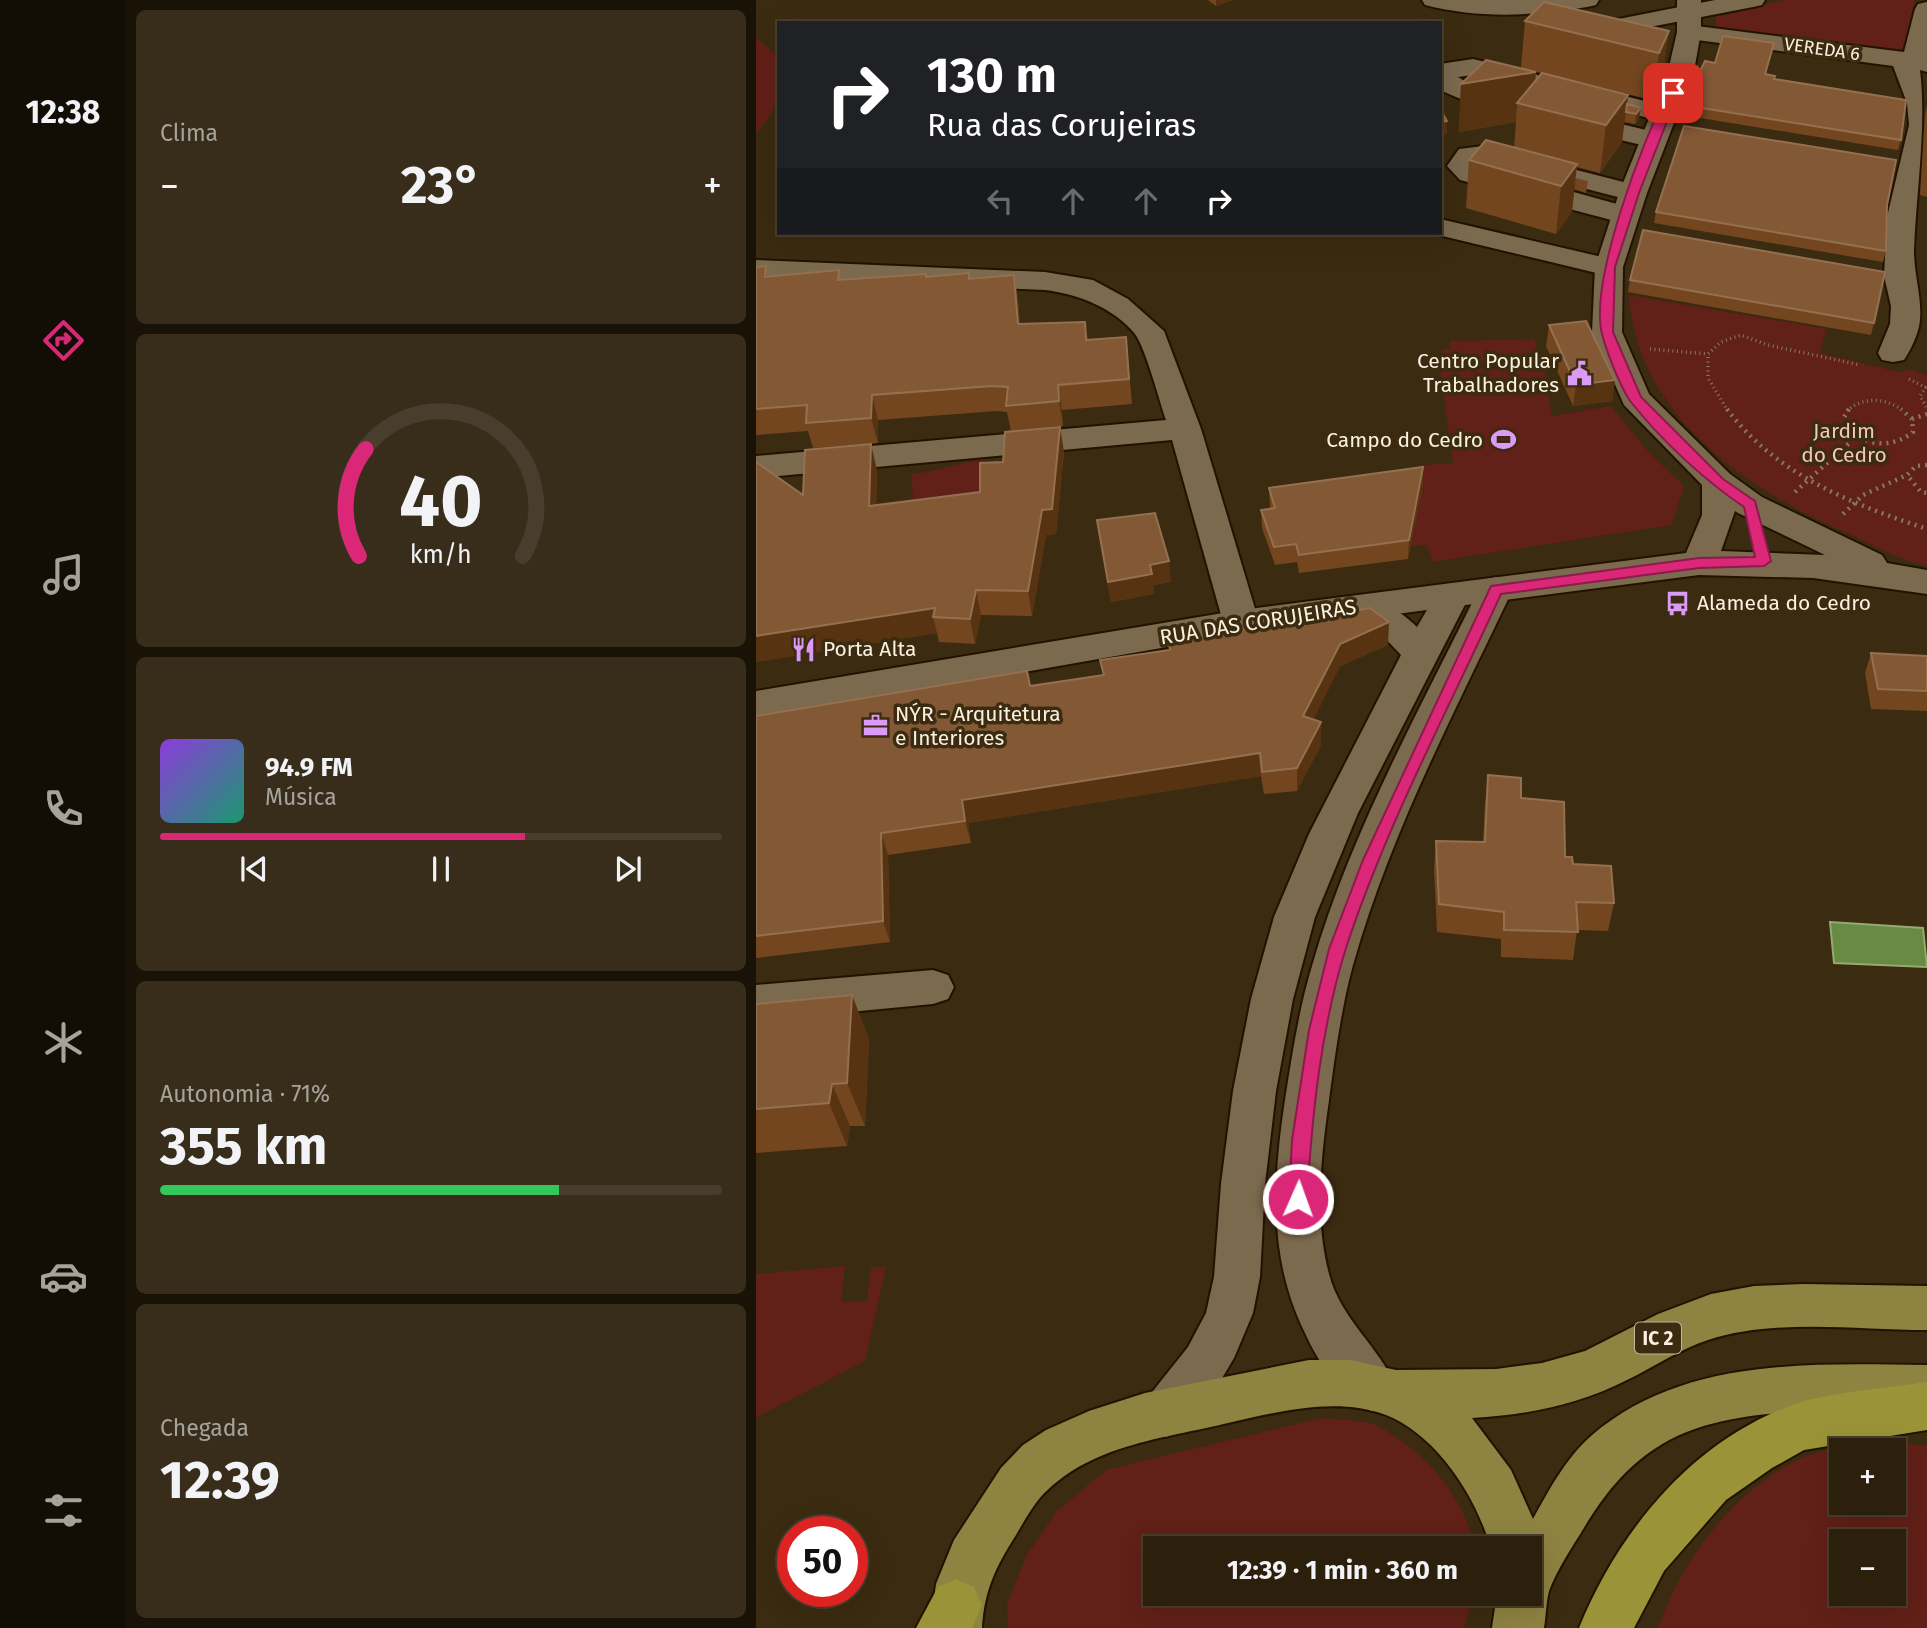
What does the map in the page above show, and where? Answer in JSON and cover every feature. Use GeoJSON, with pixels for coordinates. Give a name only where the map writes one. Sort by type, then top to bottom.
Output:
{"type":"FeatureCollection","features":[{"type":"Feature","properties":{"kind":"highway"},"geometry":{"type":"LineString","coordinates":[[1605,1628],[1646,1553],[1707,1482],[1717,1475],[1754,1450],[1798,1427],[1927,1406]]}},
{"type":"Feature","properties":{"kind":"main road","name":"IC 2"},"geometry":{"type":"LineString","coordinates":[[1384,1390],[1462,1396],[1525,1392],[1589,1373],[1683,1326],[1729,1312],[1786,1308],[1927,1308]]}},
{"type":"Feature","properties":{"kind":"main road"},"geometry":{"type":"LineString","coordinates":[[951,1620],[973,1551],[1023,1480],[1058,1452],[1110,1427],[1309,1383],[1334,1382],[1384,1390],[1446,1424],[1464,1444],[1507,1512],[1513,1536]]}},
{"type":"Feature","properties":{"kind":"main road"},"geometry":{"type":"LineString","coordinates":[[1542,1554],[1573,1500],[1607,1455],[1648,1422],[1699,1402],[1788,1391],[1927,1389]]}},
{"type":"Feature","properties":{"kind":"main road"},"geometry":{"type":"LineString","coordinates":[[1518,1628],[1521,1606]]}},
{"type":"Feature","properties":{"kind":"street"},"geometry":{"type":"LineString","coordinates":[[1434,0],[1477,10],[1508,12],[1587,0]]}},
{"type":"Feature","properties":{"kind":"street"},"geometry":{"type":"LineString","coordinates":[[1599,52],[1559,41],[1753,0]]}},
{"type":"Feature","properties":{"kind":"street"},"geometry":{"type":"LineString","coordinates":[[1887,364],[1916,327],[1886,274],[1914,221],[1898,161],[1922,125],[1915,62],[1927,9]]}},
{"type":"Feature","properties":{"kind":"street"},"geometry":{"type":"LineString","coordinates":[[1689,15],[1681,71],[1667,126],[1632,218],[1609,267],[1607,332],[1635,398],[1718,482],[1750,505],[1911,578]]}},
{"type":"Feature","properties":{"kind":"street","name":"VEREDA 6"},"geometry":{"type":"LineString","coordinates":[[1689,15],[1915,62]]}},
{"type":"Feature","properties":{"kind":"street"},"geometry":{"type":"LineString","coordinates":[[1651,65],[1681,71]]}},
{"type":"Feature","properties":{"kind":"street"},"geometry":{"type":"LineString","coordinates":[[1473,67],[1559,88],[1667,126],[1538,112],[1467,93],[1448,84],[1443,71],[1473,67]]}},
{"type":"Feature","properties":{"kind":"street"},"geometry":{"type":"LineString","coordinates":[[1483,154],[1632,218],[1470,174],[1461,166],[1469,155],[1483,154]]}},
{"type":"Feature","properties":{"kind":"street"},"geometry":{"type":"LineString","coordinates":[[1442,227],[1609,267]]}},
{"type":"Feature","properties":{"kind":"street"},"geometry":{"type":"LineString","coordinates":[[756,269],[1045,281],[1083,286],[1118,305],[1149,331],[1185,429],[1241,622]]}},
{"type":"Feature","properties":{"kind":"street"},"geometry":{"type":"LineString","coordinates":[[756,467],[1185,429]]}},
{"type":"Feature","properties":{"kind":"street"},"geometry":{"type":"LineString","coordinates":[[1699,563],[1719,514],[1718,482]]}},
{"type":"Feature","properties":{"kind":"street"},"geometry":{"type":"LineString","coordinates":[[1750,505],[1764,561],[1911,578]]}},
{"type":"Feature","properties":{"kind":"street","name":"RUA DAS CORUJEIRAS"},"geometry":{"type":"LineString","coordinates":[[756,705],[1241,622],[1699,563],[1764,561]]}},
{"type":"Feature","properties":{"kind":"street"},"geometry":{"type":"LineString","coordinates":[[1166,1413],[1197,1378],[1224,1329],[1237,1276],[1252,1100],[1266,1021],[1289,935],[1320,854],[1419,652],[1475,592]]}},
{"type":"Feature","properties":{"kind":"street"},"geometry":{"type":"LineString","coordinates":[[1384,1390],[1328,1332],[1312,1296],[1303,1262],[1298,1179],[1314,1053],[1338,949],[1475,592]]}},
{"type":"Feature","properties":{"kind":"street"},"geometry":{"type":"LineString","coordinates":[[1341,609],[1366,609],[1381,615],[1392,622],[1419,652]]}},
{"type":"Feature","properties":{"kind":"street"},"geometry":{"type":"LineString","coordinates":[[756,1003],[933,986]]}},
{"type":"Feature","properties":{"kind":"path"},"geometry":{"type":"LineString","coordinates":[[1927,408],[1920,396],[1926,387],[1887,364],[1840,363],[1741,335],[1721,342],[1708,354],[1707,378],[1729,412],[1779,462],[1853,504],[1927,529]]}},
{"type":"Feature","properties":{"kind":"path"},"geometry":{"type":"LineString","coordinates":[[1644,348],[1708,354]]}},
{"type":"Feature","properties":{"kind":"path"},"geometry":{"type":"LineString","coordinates":[[1859,401],[1890,402],[1912,419],[1913,432],[1899,442],[1878,443],[1857,436],[1849,430],[1843,417],[1852,405],[1859,401]]}},
{"type":"Feature","properties":{"kind":"path"},"geometry":{"type":"LineString","coordinates":[[1912,419],[1927,414]]}},
{"type":"Feature","properties":{"kind":"path"},"geometry":{"type":"LineString","coordinates":[[1810,479],[1857,436]]}},
{"type":"Feature","properties":{"kind":"path"},"geometry":{"type":"LineString","coordinates":[[1853,504],[1885,483],[1907,475],[1916,466],[1927,465]]}},
{"type":"Feature","properties":{"kind":"path"},"geometry":{"type":"LineString","coordinates":[[1907,475],[1921,492],[1927,493]]}},
{"type":"Feature","properties":{"kind":"green space"},"geometry":{"type":"Polygon","coordinates":[[[1783,0],[1915,0],[1905,47],[1896,53],[1716,29],[1716,16],[1783,0]]]}},
{"type":"Feature","properties":{"kind":"green space"},"geometry":{"type":"Polygon","coordinates":[[[756,38],[777,55],[777,98],[770,115],[756,133],[756,38]]]}},
{"type":"Feature","properties":{"kind":"green space","name":"Jardim do Cedro"},"geometry":{"type":"Polygon","coordinates":[[[1629,295],[1827,329],[1820,353],[1903,373],[1906,369],[1927,375],[1927,566],[1892,554],[1780,499],[1742,475],[1707,446],[1677,415],[1653,379],[1637,339],[1629,295]]]}},
{"type":"Feature","properties":{"kind":"green space"},"geometry":{"type":"Polygon","coordinates":[[[1535,339],[1539,361],[1443,364],[1441,349],[1450,349],[1450,341],[1535,339]]]}},
{"type":"Feature","properties":{"kind":"green space"},"geometry":{"type":"Polygon","coordinates":[[[1544,368],[1552,416],[1611,406],[1647,450],[1684,486],[1672,525],[1432,562],[1427,545],[1411,546],[1423,485],[1421,465],[1453,463],[1440,369],[1544,368]]]}},
{"type":"Feature","properties":{"kind":"green space"},"geometry":{"type":"Polygon","coordinates":[[[983,460],[985,515],[915,523],[911,474],[983,460]]]}},
{"type":"Feature","properties":{"kind":"green space"},"geometry":{"type":"Polygon","coordinates":[[[845,1266],[841,1302],[867,1301],[871,1267],[886,1267],[865,1361],[756,1418],[756,1274],[845,1266]]]}},
{"type":"Feature","properties":{"kind":"green space"},"geometry":{"type":"Polygon","coordinates":[[[1321,1418],[1374,1424],[1397,1437],[1428,1463],[1453,1495],[1463,1512],[1471,1536],[1143,1536],[1143,1606],[1470,1606],[1464,1628],[1008,1628],[1007,1604],[1026,1556],[1057,1511],[1106,1470],[1321,1418]]]}},
{"type":"Feature","properties":{"kind":"green space"},"geometry":{"type":"Polygon","coordinates":[[[1906,1443],[1927,1446],[1927,1628],[1658,1628],[1679,1579],[1728,1513],[1769,1477],[1812,1454],[1829,1449],[1829,1515],[1906,1515],[1906,1443]]]}},
{"type":"Feature","properties":{"kind":"shaded area"},"geometry":{"type":"Polygon","coordinates":[[[1830,922],[1923,928],[1927,967],[1834,963],[1830,922]]]}},
{"type":"Feature","properties":{"kind":"building"},"geometry":{"type":"Polygon","coordinates":[[[1544,2],[1669,31],[1659,53],[1525,21],[1544,2]]]}},
{"type":"Feature","properties":{"kind":"building"},"geometry":{"type":"Polygon","coordinates":[[[1723,36],[1774,43],[1765,74],[1775,76],[1774,79],[1906,100],[1901,140],[1689,106],[1697,77],[1705,61],[1715,63],[1723,36]]]}},
{"type":"Feature","properties":{"kind":"building"},"geometry":{"type":"Polygon","coordinates":[[[1486,60],[1536,72],[1461,84],[1486,60]]]}},
{"type":"Feature","properties":{"kind":"building"},"geometry":{"type":"Polygon","coordinates":[[[1542,73],[1628,95],[1606,125],[1517,103],[1542,73]]]}},
{"type":"Feature","properties":{"kind":"building"},"geometry":{"type":"Polygon","coordinates":[[[1627,104],[1641,108],[1636,114],[1626,112],[1627,104]]]}},
{"type":"Feature","properties":{"kind":"building"},"geometry":{"type":"Polygon","coordinates":[[[1684,126],[1896,160],[1887,205],[1886,251],[1656,212],[1684,126]]]}},
{"type":"Feature","properties":{"kind":"building"},"geometry":{"type":"Polygon","coordinates":[[[1486,140],[1577,164],[1561,186],[1469,160],[1486,140]]]}},
{"type":"Feature","properties":{"kind":"building"},"geometry":{"type":"Polygon","coordinates":[[[1643,230],[1885,272],[1874,323],[1630,280],[1643,230]]]}},
{"type":"Feature","properties":{"kind":"building"},"geometry":{"type":"Polygon","coordinates":[[[766,266],[765,277],[839,270],[838,280],[926,274],[926,277],[969,273],[969,279],[1014,275],[1018,324],[1085,322],[1086,340],[1126,337],[1129,379],[1058,385],[1059,401],[1006,406],[1008,387],[872,395],[871,418],[806,423],[807,405],[756,409],[756,267],[766,266]]]}},
{"type":"Feature","properties":{"kind":"building"},"geometry":{"type":"Polygon","coordinates":[[[1586,321],[1615,380],[1576,385],[1549,325],[1586,321]]]}},
{"type":"Feature","properties":{"kind":"building"},"geometry":{"type":"Polygon","coordinates":[[[1060,427],[1052,509],[1042,510],[1028,591],[976,590],[970,619],[933,617],[935,608],[756,636],[756,462],[803,495],[805,450],[871,444],[869,506],[980,492],[980,463],[1003,462],[1005,432],[1060,427]]]}},
{"type":"Feature","properties":{"kind":"building"},"geometry":{"type":"Polygon","coordinates":[[[1423,467],[1409,540],[1299,555],[1296,544],[1274,547],[1261,510],[1275,508],[1269,488],[1423,467]]]}},
{"type":"Feature","properties":{"kind":"building"},"geometry":{"type":"Polygon","coordinates":[[[1155,513],[1169,561],[1150,565],[1152,574],[1108,582],[1097,520],[1155,513]]]}},
{"type":"Feature","properties":{"kind":"building"},"geometry":{"type":"Polygon","coordinates":[[[1370,608],[1389,622],[1340,644],[1303,716],[1321,722],[1297,768],[1262,772],[1260,753],[962,800],[965,821],[881,833],[883,921],[756,936],[756,716],[1027,671],[1030,686],[1104,675],[1100,660],[1170,650],[1169,642],[1370,608]]]}},
{"type":"Feature","properties":{"kind":"building"},"geometry":{"type":"Polygon","coordinates":[[[1871,653],[1927,656],[1927,691],[1878,689],[1871,653]]]}},
{"type":"Feature","properties":{"kind":"building"},"geometry":{"type":"Polygon","coordinates":[[[1488,775],[1521,778],[1521,798],[1564,802],[1565,857],[1572,857],[1573,864],[1611,866],[1614,903],[1576,902],[1578,932],[1504,930],[1504,912],[1439,904],[1436,841],[1485,842],[1488,775]]]}},
{"type":"Feature","properties":{"kind":"building"},"geometry":{"type":"Polygon","coordinates":[[[852,995],[847,1083],[832,1084],[829,1103],[756,1109],[756,1004],[852,995]]]}},
{"type":"Feature","properties":{"kind":"place","name":"Centro Popular Trabalhadores"},"geometry":{"type":"Point","coordinates":[1579,373]}},
{"type":"Feature","properties":{"kind":"place","name":"Campo do Cedro"},"geometry":{"type":"Point","coordinates":[1503,440]}},
{"type":"Feature","properties":{"kind":"place","name":"Alameda do Cedro"},"geometry":{"type":"Point","coordinates":[1677,603]}},
{"type":"Feature","properties":{"kind":"place","name":"Porta Alta"},"geometry":{"type":"Point","coordinates":[803,649]}},
{"type":"Feature","properties":{"kind":"place","name":"NÝR - Arquitetura e Interiores"},"geometry":{"type":"Point","coordinates":[875,726]}},
{"type":"Feature","properties":{"kind":"route"},"geometry":{"type":"LineString","coordinates":[[1298,1199],[1301,1140],[1318,1030],[1338,949],[1371,860],[1496,589],[1699,563],[1764,561],[1750,505],[1718,482],[1635,398],[1607,332],[1609,267],[1633,193],[1673,93]]}}]}
